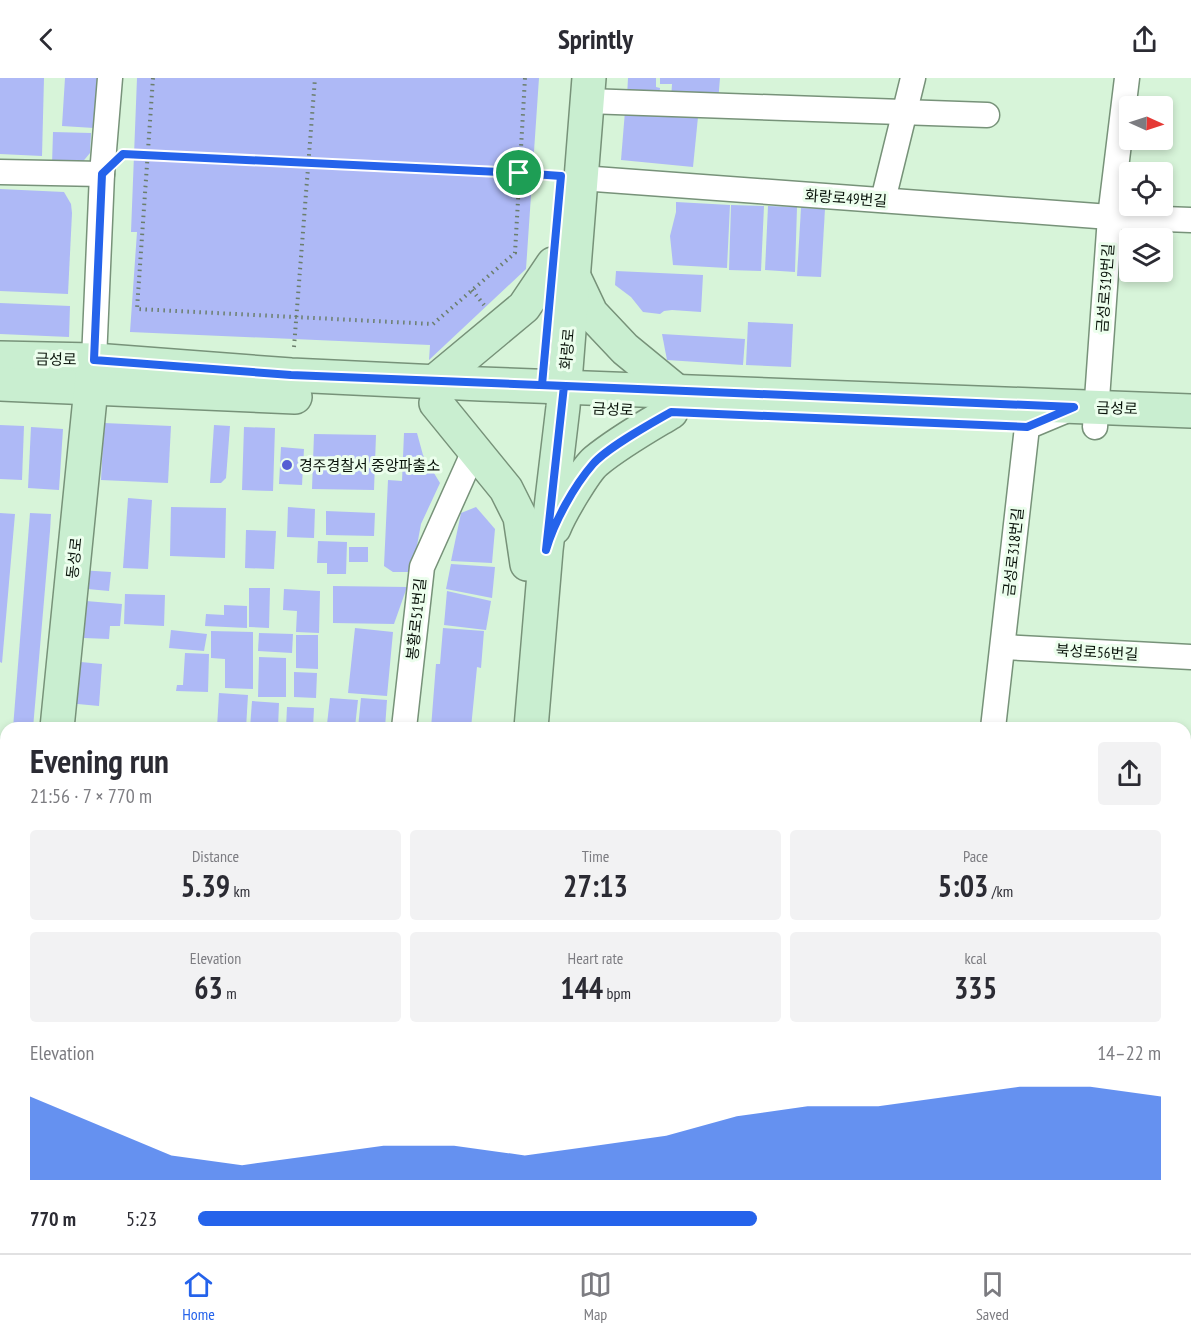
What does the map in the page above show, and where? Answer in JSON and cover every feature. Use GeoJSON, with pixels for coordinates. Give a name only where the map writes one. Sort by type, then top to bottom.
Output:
{"type":"FeatureCollection","features":[{"type":"Feature","properties":{"kind":"street","name":"동성로"},"geometry":{"type":"LineString","coordinates":[[58,722],[93,374],[102,174],[110,78]]}},
{"type":"Feature","properties":{"kind":"street"},"geometry":{"type":"LineString","coordinates":[[883,200],[913,78]]}},
{"type":"Feature","properties":{"kind":"street","name":"금성로319번길"},"geometry":{"type":"LineString","coordinates":[[1088,414],[1127,78]]}},
{"type":"Feature","properties":{"kind":"street"},"geometry":{"type":"LineString","coordinates":[[582,86],[903,113],[987,115]]}},
{"type":"Feature","properties":{"kind":"street","name":"화랑로"},"geometry":{"type":"LineString","coordinates":[[512,722],[537,557],[571,177],[582,86]]}},
{"type":"Feature","properties":{"kind":"street"},"geometry":{"type":"LineString","coordinates":[[0,172],[102,174]]}},
{"type":"Feature","properties":{"kind":"street","name":"화랑로49번길"},"geometry":{"type":"LineString","coordinates":[[571,177],[1110,218],[1191,220]]}},
{"type":"Feature","properties":{"kind":"street"},"geometry":{"type":"LineString","coordinates":[[563,270],[591,313],[673,401],[594,463],[559,516],[537,557],[506,489],[435,392],[563,270]]}},
{"type":"Feature","properties":{"kind":"street","name":"금성로"},"geometry":{"type":"LineString","coordinates":[[0,358],[93,374],[435,392],[1088,414],[1191,411]]}},
{"type":"Feature","properties":{"kind":"street","name":"금성로"},"geometry":{"type":"LineString","coordinates":[[0,384],[93,374],[291,375],[435,392]]}},
{"type":"Feature","properties":{"kind":"street","name":"금성로"},"geometry":{"type":"LineString","coordinates":[[673,401],[1027,427],[1088,414],[1191,431]]}},
{"type":"Feature","properties":{"kind":"street","name":"금성로318번길"},"geometry":{"type":"LineString","coordinates":[[994,722],[1027,427]]}},
{"type":"Feature","properties":{"kind":"street","name":"봉황로51번길"},"geometry":{"type":"LineString","coordinates":[[405,722],[422,567],[475,448]]}},
{"type":"Feature","properties":{"kind":"street","name":"화랑로"},"geometry":{"type":"LineString","coordinates":[[531,722],[537,557]]}},
{"type":"Feature","properties":{"kind":"street","name":"북성로56번길"},"geometry":{"type":"LineString","coordinates":[[1002,647],[1191,657]]}},
{"type":"Feature","properties":{"kind":"path"},"geometry":{"type":"LineString","coordinates":[[153,78],[137,309],[433,324],[515,253],[525,78]]}},
{"type":"Feature","properties":{"kind":"path"},"geometry":{"type":"LineString","coordinates":[[291,375],[315,78]]}},
{"type":"Feature","properties":{"kind":"path"},"geometry":{"type":"LineString","coordinates":[[102,174],[123,154],[571,177]]}},
{"type":"Feature","properties":{"kind":"building"},"geometry":{"type":"Polygon","coordinates":[[[0,78],[44,78],[42,156],[0,154],[0,78]]]}},
{"type":"Feature","properties":{"kind":"building"},"geometry":{"type":"Polygon","coordinates":[[[65,78],[97,78],[94,128],[62,126],[65,78]]]}},
{"type":"Feature","properties":{"kind":"building"},"geometry":{"type":"Polygon","coordinates":[[[137,78],[539,78],[526,269],[429,360],[430,345],[130,332],[137,232],[131,232],[137,78]]]}},
{"type":"Feature","properties":{"kind":"building"},"geometry":{"type":"Polygon","coordinates":[[[628,78],[656,78],[656,87],[660,88],[659,98],[627,97],[628,78]]]}},
{"type":"Feature","properties":{"kind":"building"},"geometry":{"type":"Polygon","coordinates":[[[660,78],[720,78],[718,102],[671,100],[672,84],[660,84],[660,78]]]}},
{"type":"Feature","properties":{"kind":"building"},"geometry":{"type":"Polygon","coordinates":[[[625,111],[698,117],[693,167],[621,160],[625,111]]]}},
{"type":"Feature","properties":{"kind":"building"},"geometry":{"type":"Polygon","coordinates":[[[53,132],[91,133],[90,153],[80,165],[52,164],[53,132]]]}},
{"type":"Feature","properties":{"kind":"building"},"geometry":{"type":"Polygon","coordinates":[[[0,189],[64,192],[71,204],[72,213],[68,294],[0,291],[0,189]]]}},
{"type":"Feature","properties":{"kind":"building"},"geometry":{"type":"Polygon","coordinates":[[[676,202],[730,205],[727,268],[673,265],[670,236],[676,202]]]}},
{"type":"Feature","properties":{"kind":"building"},"geometry":{"type":"Polygon","coordinates":[[[731,205],[764,206],[761,271],[729,270],[731,205]]]}},
{"type":"Feature","properties":{"kind":"building"},"geometry":{"type":"Polygon","coordinates":[[[768,206],[797,207],[795,272],[765,270],[768,206]]]}},
{"type":"Feature","properties":{"kind":"building"},"geometry":{"type":"Polygon","coordinates":[[[801,208],[825,209],[821,277],[797,276],[801,208]]]}},
{"type":"Feature","properties":{"kind":"building"},"geometry":{"type":"Polygon","coordinates":[[[616,271],[703,275],[701,312],[672,310],[660,314],[643,312],[631,297],[615,285],[616,271]]]}},
{"type":"Feature","properties":{"kind":"building"},"geometry":{"type":"Polygon","coordinates":[[[0,303],[70,306],[69,337],[0,334],[0,303]]]}},
{"type":"Feature","properties":{"kind":"building"},"geometry":{"type":"Polygon","coordinates":[[[748,322],[793,324],[791,367],[746,365],[748,322]]]}},
{"type":"Feature","properties":{"kind":"building"},"geometry":{"type":"Polygon","coordinates":[[[662,334],[745,339],[743,365],[667,360],[662,334]]]}},
{"type":"Feature","properties":{"kind":"building"},"geometry":{"type":"Polygon","coordinates":[[[104,423],[171,426],[168,483],[101,480],[104,423]]]}},
{"type":"Feature","properties":{"kind":"building"},"geometry":{"type":"Polygon","coordinates":[[[0,425],[24,426],[22,480],[0,479],[0,425]]]}},
{"type":"Feature","properties":{"kind":"building"},"geometry":{"type":"Polygon","coordinates":[[[214,425],[230,426],[226,478],[221,483],[210,483],[214,425]]]}},
{"type":"Feature","properties":{"kind":"building"},"geometry":{"type":"Polygon","coordinates":[[[31,427],[63,429],[59,490],[28,488],[31,427]]]}},
{"type":"Feature","properties":{"kind":"building"},"geometry":{"type":"Polygon","coordinates":[[[244,427],[275,428],[273,491],[242,490],[244,427]]]}},
{"type":"Feature","properties":{"kind":"building"},"geometry":{"type":"Polygon","coordinates":[[[404,433],[417,433],[423,455],[440,483],[421,524],[414,562],[408,572],[393,572],[384,566],[388,480],[402,481],[404,433]]]}},
{"type":"Feature","properties":{"kind":"building"},"geometry":{"type":"Polygon","coordinates":[[[314,434],[376,435],[374,490],[312,489],[314,434]]]}},
{"type":"Feature","properties":{"kind":"building"},"geometry":{"type":"Polygon","coordinates":[[[281,447],[304,449],[302,485],[279,484],[281,447]]]}},
{"type":"Feature","properties":{"kind":"building"},"geometry":{"type":"Polygon","coordinates":[[[128,498],[152,500],[148,569],[123,568],[128,498]]]}},
{"type":"Feature","properties":{"kind":"building"},"geometry":{"type":"Polygon","coordinates":[[[171,507],[226,508],[225,558],[170,556],[171,507]]]}},
{"type":"Feature","properties":{"kind":"building"},"geometry":{"type":"Polygon","coordinates":[[[288,507],[315,509],[314,538],[287,537],[288,507]]]}},
{"type":"Feature","properties":{"kind":"building"},"geometry":{"type":"Polygon","coordinates":[[[476,507],[495,529],[492,563],[451,561],[461,513],[476,507]]]}},
{"type":"Feature","properties":{"kind":"building"},"geometry":{"type":"Polygon","coordinates":[[[326,511],[375,513],[374,536],[326,535],[326,511]]]}},
{"type":"Feature","properties":{"kind":"building"},"geometry":{"type":"Polygon","coordinates":[[[0,513],[15,514],[2,663],[0,662],[0,513]]]}},
{"type":"Feature","properties":{"kind":"building"},"geometry":{"type":"Polygon","coordinates":[[[30,513],[51,514],[34,722],[13,722],[30,513]]]}},
{"type":"Feature","properties":{"kind":"building"},"geometry":{"type":"Polygon","coordinates":[[[246,530],[276,531],[274,569],[245,568],[246,530]]]}},
{"type":"Feature","properties":{"kind":"building"},"geometry":{"type":"Polygon","coordinates":[[[318,541],[347,542],[346,574],[327,574],[327,563],[317,563],[318,541]]]}},
{"type":"Feature","properties":{"kind":"building"},"geometry":{"type":"Polygon","coordinates":[[[349,547],[368,547],[368,562],[349,562],[349,547]]]}},
{"type":"Feature","properties":{"kind":"building"},"geometry":{"type":"Polygon","coordinates":[[[451,564],[495,567],[492,598],[446,589],[451,564]]]}},
{"type":"Feature","properties":{"kind":"building"},"geometry":{"type":"Polygon","coordinates":[[[79,570],[111,572],[109,591],[77,588],[79,570]]]}},
{"type":"Feature","properties":{"kind":"building"},"geometry":{"type":"Polygon","coordinates":[[[333,586],[407,587],[394,624],[333,623],[333,586]]]}},
{"type":"Feature","properties":{"kind":"building"},"geometry":{"type":"Polygon","coordinates":[[[249,588],[270,588],[269,628],[249,627],[249,588]]]}},
{"type":"Feature","properties":{"kind":"building"},"geometry":{"type":"Polygon","coordinates":[[[284,589],[320,591],[319,633],[296,632],[297,611],[283,610],[284,589]]]}},
{"type":"Feature","properties":{"kind":"building"},"geometry":{"type":"Polygon","coordinates":[[[447,591],[491,601],[486,630],[444,625],[447,591]]]}},
{"type":"Feature","properties":{"kind":"building"},"geometry":{"type":"Polygon","coordinates":[[[125,594],[165,595],[164,626],[124,624],[125,594]]]}},
{"type":"Feature","properties":{"kind":"building"},"geometry":{"type":"Polygon","coordinates":[[[86,601],[122,604],[120,626],[110,626],[109,639],[84,638],[86,601]]]}},
{"type":"Feature","properties":{"kind":"building"},"geometry":{"type":"Polygon","coordinates":[[[224,605],[247,606],[247,628],[205,626],[206,614],[224,615],[224,605]]]}},
{"type":"Feature","properties":{"kind":"building"},"geometry":{"type":"Polygon","coordinates":[[[355,628],[393,632],[387,696],[348,693],[355,628]]]}},
{"type":"Feature","properties":{"kind":"building"},"geometry":{"type":"Polygon","coordinates":[[[443,628],[484,631],[481,668],[477,667],[472,722],[431,722],[436,664],[440,664],[443,628]]]}},
{"type":"Feature","properties":{"kind":"building"},"geometry":{"type":"Polygon","coordinates":[[[171,630],[207,634],[204,651],[169,648],[171,630]]]}},
{"type":"Feature","properties":{"kind":"building"},"geometry":{"type":"Polygon","coordinates":[[[211,631],[253,632],[253,689],[225,688],[225,659],[211,658],[211,631]]]}},
{"type":"Feature","properties":{"kind":"building"},"geometry":{"type":"Polygon","coordinates":[[[259,633],[293,634],[292,653],[258,651],[259,633]]]}},
{"type":"Feature","properties":{"kind":"building"},"geometry":{"type":"Polygon","coordinates":[[[296,635],[318,635],[318,669],[296,668],[296,635]]]}},
{"type":"Feature","properties":{"kind":"building"},"geometry":{"type":"Polygon","coordinates":[[[185,653],[209,654],[208,692],[176,691],[177,685],[183,685],[185,653]]]}},
{"type":"Feature","properties":{"kind":"building"},"geometry":{"type":"Polygon","coordinates":[[[259,657],[286,658],[286,697],[258,697],[259,657]]]}},
{"type":"Feature","properties":{"kind":"building"},"geometry":{"type":"Polygon","coordinates":[[[70,661],[102,664],[99,706],[67,703],[70,661]]]}},
{"type":"Feature","properties":{"kind":"building"},"geometry":{"type":"Polygon","coordinates":[[[294,672],[317,673],[316,698],[294,697],[294,672]]]}},
{"type":"Feature","properties":{"kind":"building"},"geometry":{"type":"Polygon","coordinates":[[[219,693],[248,695],[246,722],[217,722],[219,693]]]}},
{"type":"Feature","properties":{"kind":"building"},"geometry":{"type":"Polygon","coordinates":[[[330,698],[358,700],[356,722],[327,722],[330,698]]]}},
{"type":"Feature","properties":{"kind":"building"},"geometry":{"type":"Polygon","coordinates":[[[361,698],[387,700],[385,722],[359,722],[361,698]]]}},
{"type":"Feature","properties":{"kind":"building"},"geometry":{"type":"Polygon","coordinates":[[[252,701],[279,703],[278,722],[250,722],[252,701]]]}},
{"type":"Feature","properties":{"kind":"building"},"geometry":{"type":"Polygon","coordinates":[[[287,707],[314,708],[313,722],[286,722],[287,707]]]}},
{"type":"Feature","properties":{"kind":"place","name":"경주경찰서 중앙파출소"},"geometry":{"type":"Point","coordinates":[287,465]}},
{"type":"Feature","properties":{"kind":"route"},"geometry":{"type":"LineString","coordinates":[[123,154],[519,173],[561,176],[542,385],[1074,407],[1027,427],[671,412],[594,463],[559,516],[546,550],[564,386],[291,375],[94,360],[102,174],[123,154]]}}]}
